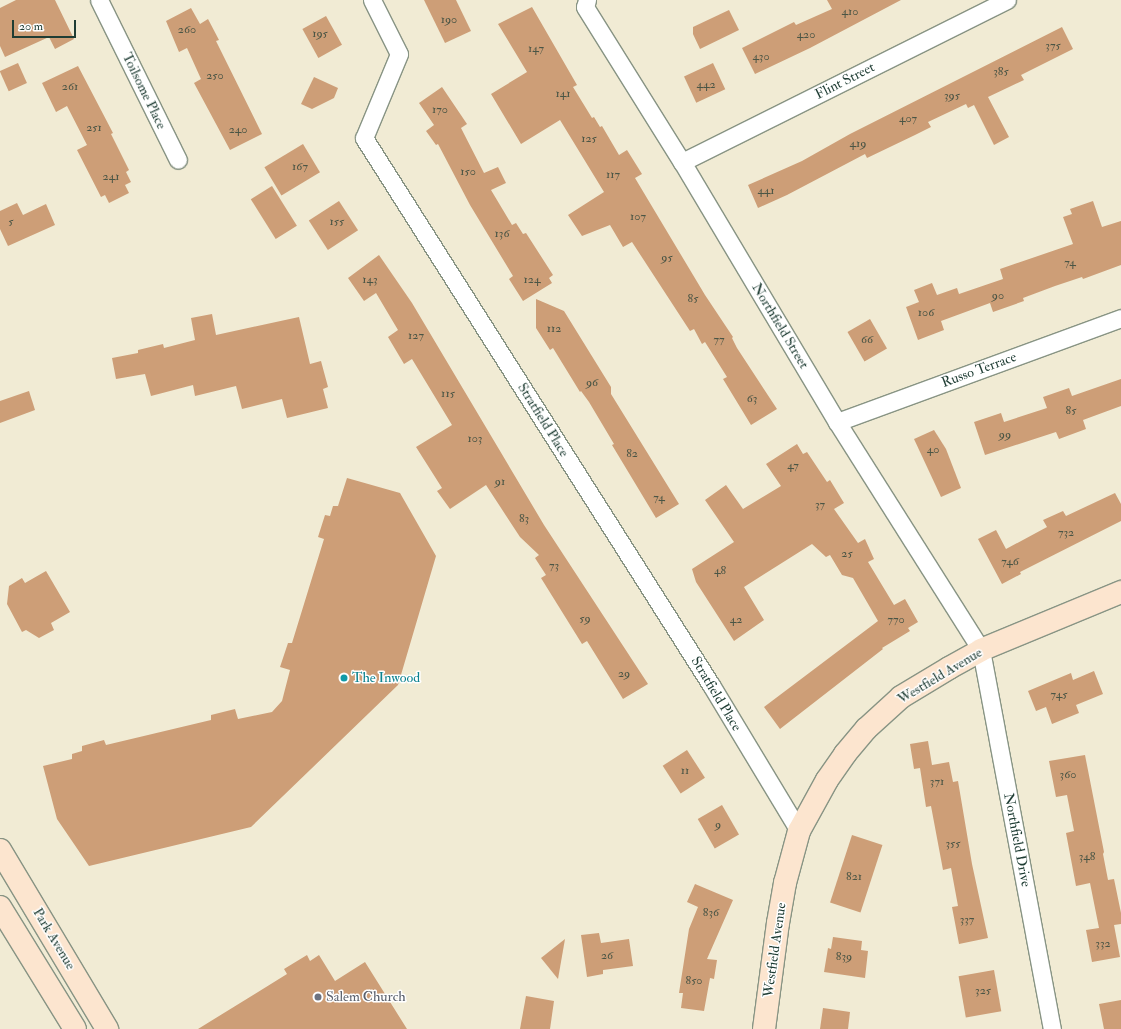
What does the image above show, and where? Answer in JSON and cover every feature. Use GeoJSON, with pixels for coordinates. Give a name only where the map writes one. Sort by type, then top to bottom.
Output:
{"type":"FeatureCollection","features":[{"type":"Feature","properties":{"kind":"street","name":"Toilsome Place"},"geometry":{"type":"LineString","coordinates":[[99,0],[178,160]]}},
{"type":"Feature","properties":{"kind":"street","name":"Stratfield Place"},"geometry":{"type":"LineString","coordinates":[[372,0],[399,54],[364,138],[711,685],[799,832]]}},
{"type":"Feature","properties":{"kind":"street","name":"Northfield Street"},"geometry":{"type":"LineString","coordinates":[[587,0],[585,7],[682,162],[837,422],[981,650]]}},
{"type":"Feature","properties":{"kind":"street","name":"Flint Street"},"geometry":{"type":"LineString","coordinates":[[682,162],[1007,0]]}},
{"type":"Feature","properties":{"kind":"street","name":"Russo Terrace"},"geometry":{"type":"LineString","coordinates":[[837,422],[1121,318]]}},
{"type":"Feature","properties":{"kind":"street","name":"Westfield Avenue"},"geometry":{"type":"LineString","coordinates":[[764,1029],[778,923],[785,883],[799,832],[827,780],[845,754],[866,729],[901,697],[981,650],[1121,592]]}},
{"type":"Feature","properties":{"kind":"street","name":"Northfield Drive"},"geometry":{"type":"LineString","coordinates":[[981,650],[1052,1029]]}},
{"type":"Feature","properties":{"kind":"street","name":"Park Avenue"},"geometry":{"type":"LineString","coordinates":[[0,850],[107,1029]]}},
{"type":"Feature","properties":{"kind":"street","name":"Park Avenue"},"geometry":{"type":"LineString","coordinates":[[0,907],[75,1029]]}},
{"type":"Feature","properties":{"kind":"building"},"geometry":{"type":"Polygon","coordinates":[[[16,0],[55,0],[74,39],[55,49],[49,37],[5,57],[0,46],[0,8],[16,0]]]}},
{"type":"Feature","properties":{"kind":"building"},"geometry":{"type":"Polygon","coordinates":[[[424,0],[456,0],[471,31],[445,43],[424,0]]]}},
{"type":"Feature","properties":{"kind":"building"},"geometry":{"type":"Polygon","coordinates":[[[827,0],[901,0],[810,48],[755,74],[742,48],[794,22],[796,25],[832,9],[827,0]]]}},
{"type":"Feature","properties":{"kind":"building"},"geometry":{"type":"Polygon","coordinates":[[[532,7],[577,85],[573,87],[592,118],[594,117],[600,127],[602,126],[619,155],[627,150],[642,174],[635,178],[705,295],[733,337],[732,338],[737,348],[777,409],[751,425],[723,379],[727,377],[705,342],[702,344],[694,329],[690,331],[632,242],[623,247],[610,225],[582,236],[568,215],[604,192],[560,120],[521,144],[491,94],[527,72],[498,24],[532,7]]]}},
{"type":"Feature","properties":{"kind":"building"},"geometry":{"type":"Polygon","coordinates":[[[191,8],[200,24],[208,19],[219,40],[216,41],[262,134],[230,150],[194,83],[201,79],[187,48],[179,52],[166,21],[191,8]]]}},
{"type":"Feature","properties":{"kind":"building"},"geometry":{"type":"Polygon","coordinates":[[[729,10],[739,30],[700,49],[693,34],[693,27],[729,10]]]}},
{"type":"Feature","properties":{"kind":"building"},"geometry":{"type":"Polygon","coordinates":[[[326,16],[342,45],[318,58],[302,29],[326,16]]]}},
{"type":"Feature","properties":{"kind":"building"},"geometry":{"type":"Polygon","coordinates":[[[1062,27],[1073,49],[1021,75],[1024,80],[988,97],[1009,137],[994,145],[974,105],[968,108],[966,104],[928,122],[931,127],[915,135],[867,158],[865,154],[787,195],[758,208],[748,185],[802,161],[850,134],[1062,27]]]}},
{"type":"Feature","properties":{"kind":"building"},"geometry":{"type":"Polygon","coordinates":[[[18,63],[27,83],[9,91],[0,71],[18,63]]]}},
{"type":"Feature","properties":{"kind":"building"},"geometry":{"type":"Polygon","coordinates":[[[713,63],[725,89],[696,103],[684,77],[713,63]]]}},
{"type":"Feature","properties":{"kind":"building"},"geometry":{"type":"Polygon","coordinates":[[[78,66],[113,133],[111,134],[129,170],[126,172],[131,182],[125,185],[129,193],[109,203],[105,195],[101,197],[77,150],[87,145],[67,106],[56,112],[42,83],[78,66]]]}},
{"type":"Feature","properties":{"kind":"building"},"geometry":{"type":"Polygon","coordinates":[[[314,77],[338,88],[334,98],[312,109],[301,104],[314,77]]]}},
{"type":"Feature","properties":{"kind":"building"},"geometry":{"type":"Polygon","coordinates":[[[442,87],[467,124],[461,128],[484,173],[498,167],[506,183],[491,190],[512,225],[516,223],[523,234],[526,233],[553,275],[549,278],[552,283],[523,301],[509,279],[513,276],[470,205],[438,144],[436,145],[426,131],[434,125],[419,103],[442,87]]]}},
{"type":"Feature","properties":{"kind":"building"},"geometry":{"type":"Polygon","coordinates":[[[303,144],[320,172],[281,195],[264,167],[303,144]]]}},
{"type":"Feature","properties":{"kind":"building"},"geometry":{"type":"Polygon","coordinates":[[[272,186],[297,226],[276,239],[251,199],[272,186]]]}},
{"type":"Feature","properties":{"kind":"building"},"geometry":{"type":"Polygon","coordinates":[[[339,201],[358,230],[328,250],[309,221],[339,201]]]}},
{"type":"Feature","properties":{"kind":"building"},"geometry":{"type":"Polygon","coordinates":[[[1093,201],[1102,227],[1121,221],[1121,265],[1083,279],[1082,277],[1055,286],[1023,298],[1024,301],[993,312],[990,303],[941,321],[944,330],[918,340],[906,307],[919,302],[914,290],[932,283],[937,295],[957,288],[959,294],[1003,279],[1000,269],[1073,244],[1063,217],[1072,214],[1070,209],[1093,201]]]}},
{"type":"Feature","properties":{"kind":"building"},"geometry":{"type":"Polygon","coordinates":[[[17,203],[23,215],[46,204],[55,225],[8,246],[0,229],[0,211],[17,203]]]}},
{"type":"Feature","properties":{"kind":"building"},"geometry":{"type":"Polygon","coordinates":[[[379,255],[412,303],[544,525],[648,684],[623,699],[587,641],[582,644],[541,578],[546,575],[535,558],[539,555],[520,537],[486,485],[450,509],[437,491],[442,488],[416,447],[452,425],[412,359],[404,364],[388,337],[398,330],[376,293],[364,301],[348,278],[379,255]]]}},
{"type":"Feature","properties":{"kind":"building"},"geometry":{"type":"Polygon","coordinates":[[[536,299],[564,311],[611,387],[611,394],[679,504],[656,518],[612,445],[614,444],[589,402],[581,391],[580,392],[553,348],[550,350],[536,328],[536,299]]]}},
{"type":"Feature","properties":{"kind":"building"},"geometry":{"type":"Polygon","coordinates":[[[212,314],[216,335],[299,317],[310,364],[321,361],[328,387],[323,389],[328,408],[287,418],[282,399],[242,409],[236,386],[195,396],[193,385],[151,396],[145,374],[116,379],[112,358],[138,353],[138,350],[163,344],[164,348],[195,340],[191,318],[212,314]]]}},
{"type":"Feature","properties":{"kind":"building"},"geometry":{"type":"Polygon","coordinates":[[[870,319],[887,348],[864,361],[847,332],[870,319]]]}},
{"type":"Feature","properties":{"kind":"building"},"geometry":{"type":"Polygon","coordinates":[[[1121,379],[1121,406],[1083,420],[1086,429],[1059,439],[1056,432],[985,455],[974,422],[1001,413],[1004,422],[1047,408],[1043,397],[1069,388],[1072,396],[1121,379]]]}},
{"type":"Feature","properties":{"kind":"building"},"geometry":{"type":"Polygon","coordinates":[[[29,391],[35,410],[0,423],[0,401],[29,391]]]}},
{"type":"Feature","properties":{"kind":"building"},"geometry":{"type":"Polygon","coordinates":[[[934,430],[946,449],[961,488],[941,497],[914,439],[934,430]]]}},
{"type":"Feature","properties":{"kind":"building"},"geometry":{"type":"Polygon","coordinates":[[[797,444],[803,454],[807,452],[827,482],[830,480],[844,503],[834,509],[858,543],[865,539],[874,559],[868,562],[894,605],[905,599],[918,622],[908,628],[910,631],[882,648],[883,649],[780,729],[764,707],[878,621],[853,578],[842,575],[830,555],[826,557],[812,544],[744,587],[764,620],[734,641],[696,582],[692,569],[734,542],[705,500],[726,485],[743,509],[781,486],[766,464],[797,444]]]}},
{"type":"Feature","properties":{"kind":"building","name":"The Inwood"},"geometry":{"type":"Polygon","coordinates":[[[347,478],[400,493],[436,556],[398,685],[251,827],[89,866],[57,819],[43,766],[72,759],[72,754],[82,751],[82,746],[104,740],[106,745],[211,720],[211,715],[235,709],[238,719],[272,712],[282,701],[290,670],[280,667],[288,643],[292,643],[324,539],[318,537],[325,515],[330,516],[333,506],[338,506],[347,478]]]}},
{"type":"Feature","properties":{"kind":"building"},"geometry":{"type":"Polygon","coordinates":[[[1115,493],[1121,504],[1121,521],[1020,572],[1021,574],[1002,584],[978,539],[996,530],[1006,549],[1047,527],[1043,520],[1063,511],[1066,516],[1115,493]]]}},
{"type":"Feature","properties":{"kind":"building"},"geometry":{"type":"Polygon","coordinates":[[[46,571],[70,612],[51,623],[54,630],[39,638],[26,630],[22,632],[7,604],[9,586],[22,578],[25,583],[46,571]]]}},
{"type":"Feature","properties":{"kind":"building"},"geometry":{"type":"Polygon","coordinates":[[[1094,671],[1103,694],[1076,705],[1079,713],[1052,724],[1046,707],[1036,711],[1028,691],[1071,673],[1073,680],[1094,671]]]}},
{"type":"Feature","properties":{"kind":"building"},"geometry":{"type":"Polygon","coordinates":[[[928,741],[932,765],[949,762],[953,782],[958,781],[972,864],[988,938],[959,944],[952,907],[958,906],[951,868],[943,870],[931,806],[926,807],[920,768],[914,769],[910,744],[928,741]]]}},
{"type":"Feature","properties":{"kind":"building"},"geometry":{"type":"Polygon","coordinates":[[[687,750],[705,778],[681,793],[663,766],[687,750]]]}},
{"type":"Feature","properties":{"kind":"building"},"geometry":{"type":"Polygon","coordinates":[[[1085,755],[1108,880],[1114,879],[1121,913],[1121,924],[1114,925],[1120,957],[1092,962],[1086,930],[1099,928],[1090,883],[1076,886],[1066,833],[1074,831],[1067,795],[1056,797],[1049,761],[1085,755]]]}},
{"type":"Feature","properties":{"kind":"building"},"geometry":{"type":"Polygon","coordinates":[[[722,805],[739,834],[715,848],[698,819],[722,805]]]}},
{"type":"Feature","properties":{"kind":"building"},"geometry":{"type":"Polygon","coordinates":[[[852,835],[882,845],[860,912],[830,903],[852,835]]]}},
{"type":"Feature","properties":{"kind":"building"},"geometry":{"type":"Polygon","coordinates":[[[695,884],[733,900],[707,959],[717,960],[714,979],[710,978],[704,1011],[681,1008],[683,993],[679,993],[689,929],[698,907],[687,902],[695,884]]]}},
{"type":"Feature","properties":{"kind":"building"},"geometry":{"type":"Polygon","coordinates":[[[599,933],[601,943],[629,939],[633,966],[603,970],[603,974],[587,977],[581,935],[599,933]]]}},
{"type":"Feature","properties":{"kind":"building"},"geometry":{"type":"Polygon","coordinates":[[[833,937],[862,941],[861,950],[868,951],[865,978],[824,972],[828,948],[831,949],[833,937]]]}},
{"type":"Feature","properties":{"kind":"building"},"geometry":{"type":"Polygon","coordinates":[[[565,939],[558,979],[541,958],[565,939]]]}},
{"type":"Feature","properties":{"kind":"building","name":"Salem Church"},"geometry":{"type":"Polygon","coordinates":[[[307,955],[310,961],[319,955],[335,981],[365,962],[407,1029],[198,1029],[287,974],[284,969],[307,955]]]}},
{"type":"Feature","properties":{"kind":"building"},"geometry":{"type":"Polygon","coordinates":[[[994,970],[1001,1011],[966,1018],[959,976],[994,970]]]}},
{"type":"Feature","properties":{"kind":"building"},"geometry":{"type":"Polygon","coordinates":[[[526,996],[554,1001],[550,1029],[520,1029],[526,996]]]}},
{"type":"Feature","properties":{"kind":"building"},"geometry":{"type":"Polygon","coordinates":[[[1121,1000],[1121,1029],[1104,1029],[1099,1004],[1121,1000]]]}},
{"type":"Feature","properties":{"kind":"building"},"geometry":{"type":"Polygon","coordinates":[[[823,1008],[850,1012],[848,1029],[820,1029],[823,1008]]]}},
{"type":"Feature","properties":{"kind":"place","name":"The Inwood"},"geometry":{"type":"Point","coordinates":[344,678]}},
{"type":"Feature","properties":{"kind":"place","name":"Salem Church"},"geometry":{"type":"Point","coordinates":[318,997]}}]}
